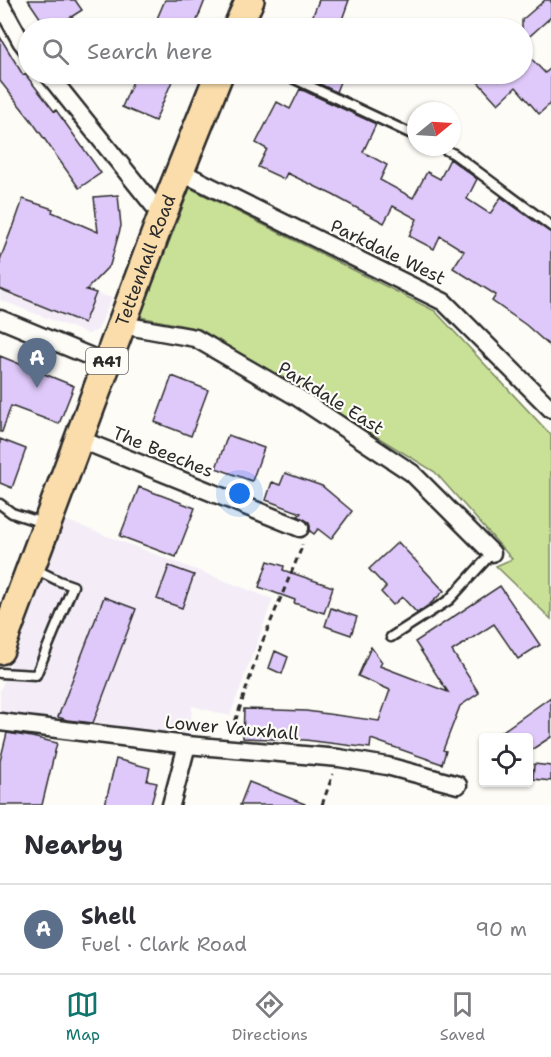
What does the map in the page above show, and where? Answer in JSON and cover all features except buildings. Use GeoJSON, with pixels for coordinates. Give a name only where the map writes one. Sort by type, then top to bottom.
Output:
{"type":"FeatureCollection","features":[{"type":"Feature","properties":{"kind":"highway"},"geometry":{"type":"LineString","coordinates":[[242,18],[250,0]]}},
{"type":"Feature","properties":{"kind":"highway","name":"Tettenhall Road"},"geometry":{"type":"LineString","coordinates":[[0,650],[106,363],[215,84]]}},
{"type":"Feature","properties":{"kind":"street"},"geometry":{"type":"LineString","coordinates":[[0,3],[18,36]]}},
{"type":"Feature","properties":{"kind":"street"},"geometry":{"type":"LineString","coordinates":[[56,84],[162,216]]}},
{"type":"Feature","properties":{"kind":"street","name":"Parkdale West"},"geometry":{"type":"LineString","coordinates":[[179,171],[444,302],[551,409]]}},
{"type":"Feature","properties":{"kind":"street"},"geometry":{"type":"LineString","coordinates":[[0,319],[106,363]]}},
{"type":"Feature","properties":{"kind":"street","name":"Parkdale East"},"geometry":{"type":"LineString","coordinates":[[122,325],[195,338],[297,397],[412,473],[492,553]]}},
{"type":"Feature","properties":{"kind":"street","name":"The Beeches"},"geometry":{"type":"LineString","coordinates":[[78,440],[300,528]]}},
{"type":"Feature","properties":{"kind":"street","name":"Lower Vauxhall"},"geometry":{"type":"LineString","coordinates":[[0,722],[187,745],[339,758],[387,766],[458,785]]}},
{"type":"Feature","properties":{"kind":"street"},"geometry":{"type":"LineString","coordinates":[[171,805],[187,745]]}},
{"type":"Feature","properties":{"kind":"lane"},"geometry":{"type":"LineString","coordinates":[[305,84],[407,132]]}},
{"type":"Feature","properties":{"kind":"lane"},"geometry":{"type":"LineString","coordinates":[[457,156],[551,226]]}},
{"type":"Feature","properties":{"kind":"lane"},"geometry":{"type":"LineString","coordinates":[[0,504],[12,513],[46,524]]}},
{"type":"Feature","properties":{"kind":"lane"},"geometry":{"type":"LineString","coordinates":[[391,637],[449,600],[492,553]]}},
{"type":"Feature","properties":{"kind":"lane"},"geometry":{"type":"LineString","coordinates":[[0,673],[36,675],[73,586],[59,582],[30,567]]}},
{"type":"Feature","properties":{"kind":"path"},"geometry":{"type":"LineString","coordinates":[[227,747],[261,645],[302,547],[300,528]]}},
{"type":"Feature","properties":{"kind":"path"},"geometry":{"type":"LineString","coordinates":[[322,805],[339,758]]}},
{"type":"Feature","properties":{"kind":"shaded area"},"geometry":{"type":"Polygon","coordinates":[[[0,256],[112,298],[98,330],[88,334],[0,300],[0,256]]]}},
{"type":"Feature","properties":{"kind":"shaded area"},"geometry":{"type":"Polygon","coordinates":[[[65,520],[273,599],[230,716],[192,706],[190,740],[0,718],[0,691],[65,520]]]}},
{"type":"Feature","properties":{"kind":"green space"},"geometry":{"type":"Polygon","coordinates":[[[190,188],[435,311],[551,435],[551,619],[496,566],[512,559],[435,472],[200,329],[140,317],[190,188]]]}},
{"type":"Feature","properties":{"kind":"place","name":"Shell"},"geometry":{"type":"Point","coordinates":[37,388]}}]}
